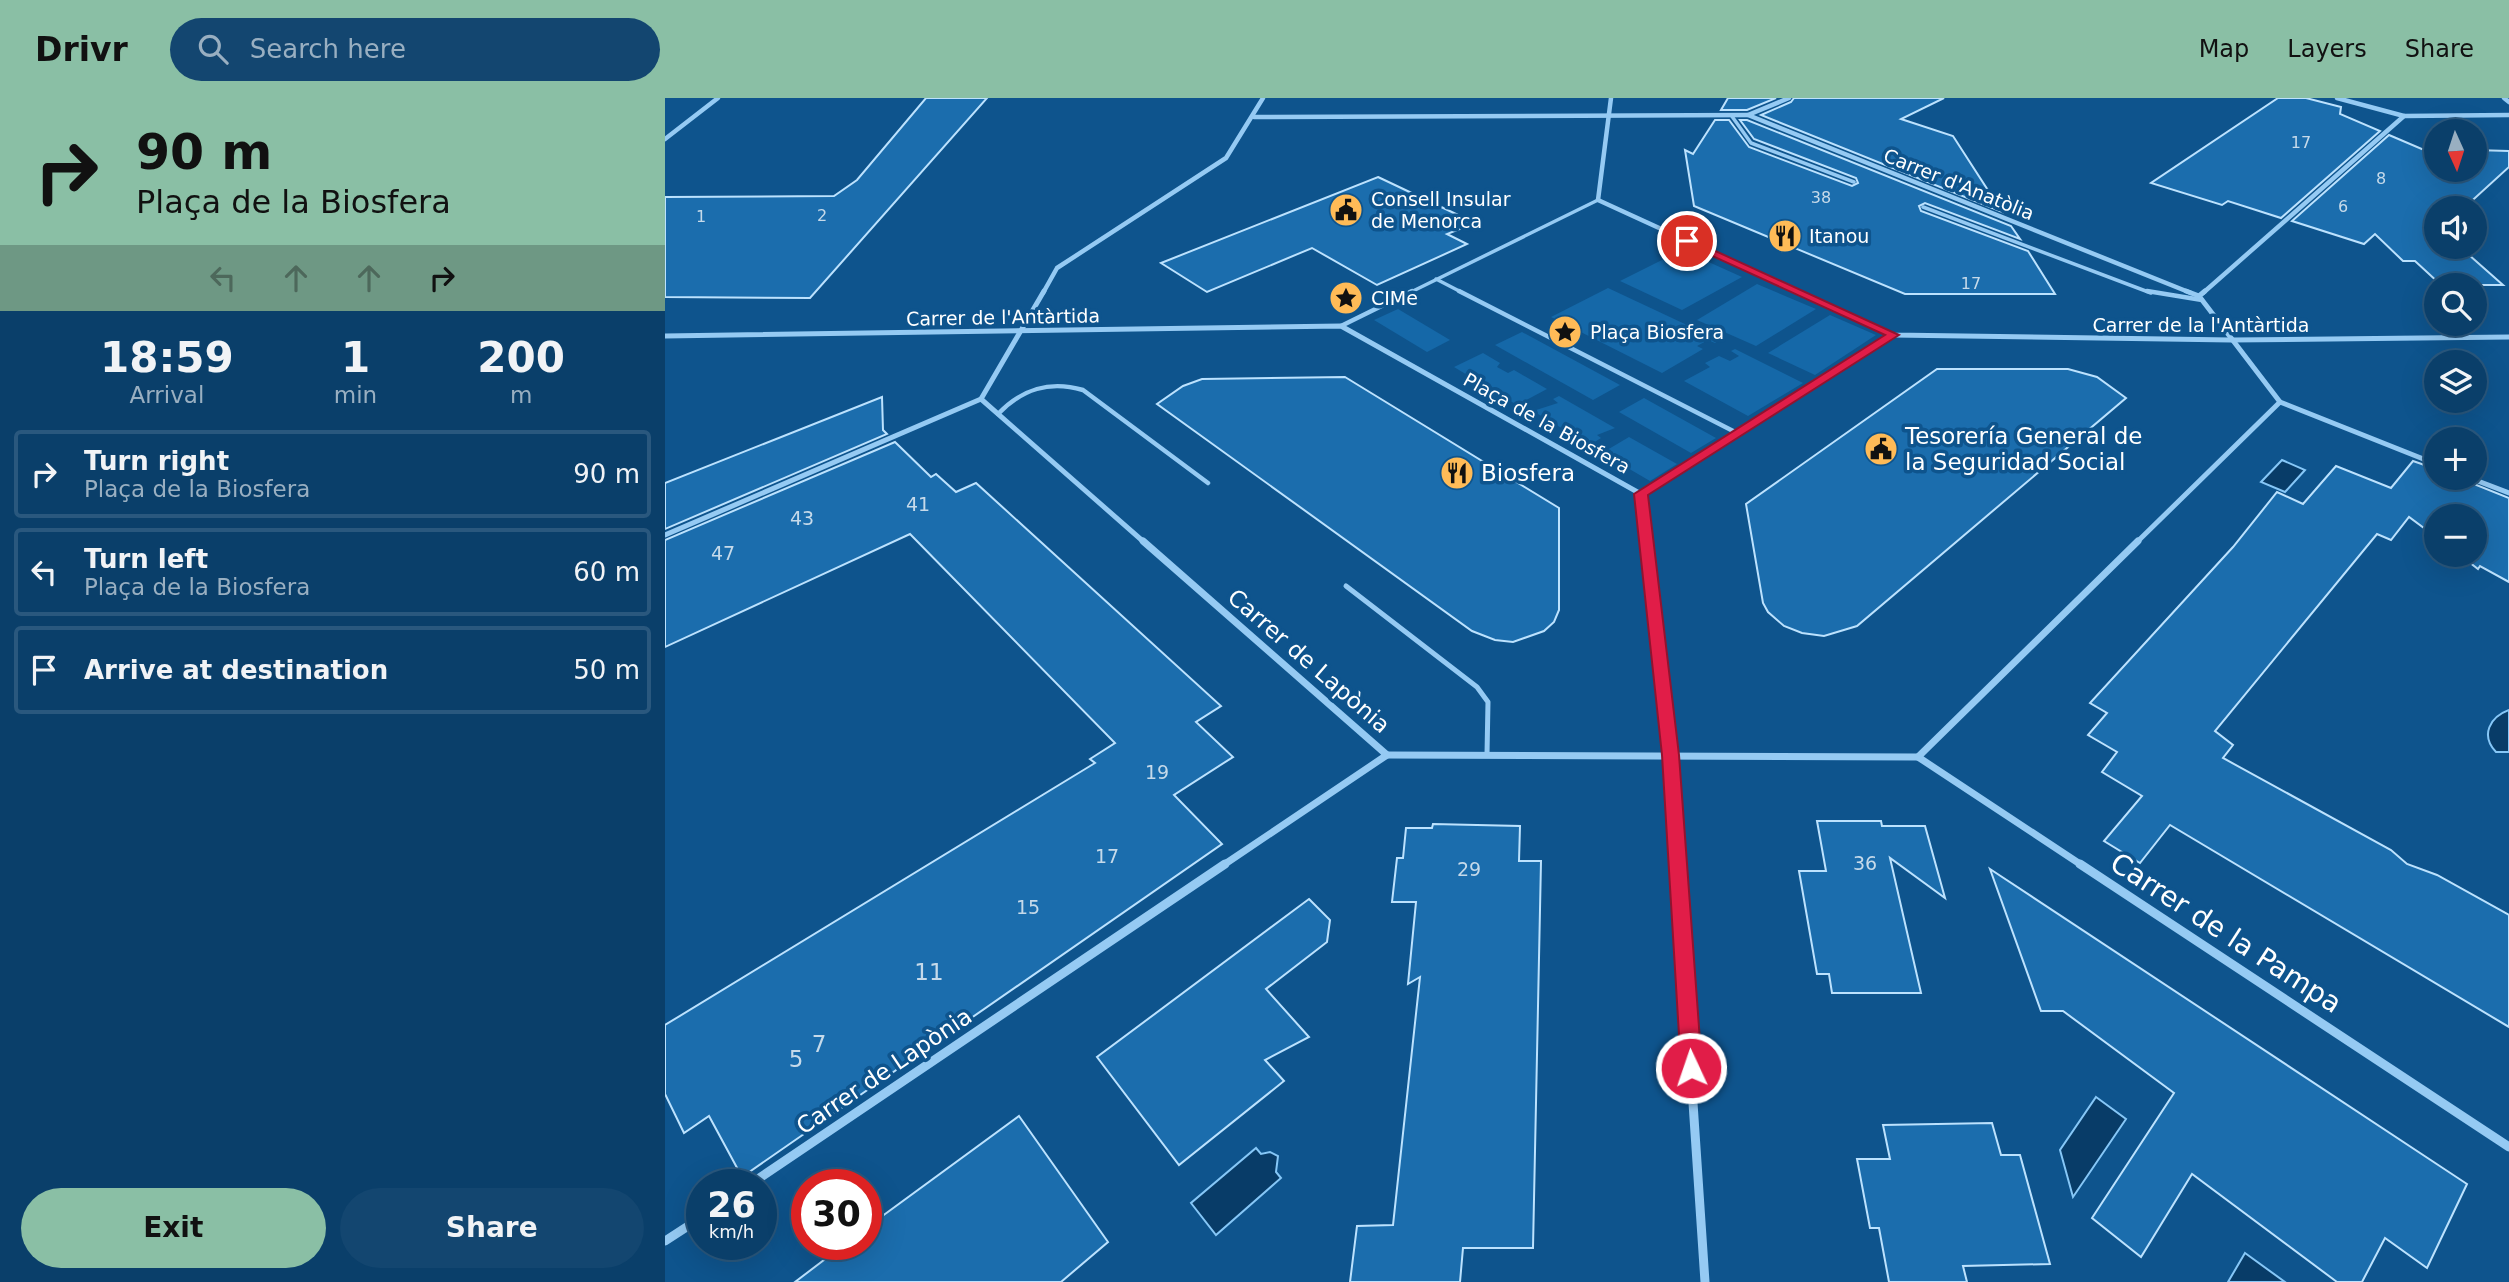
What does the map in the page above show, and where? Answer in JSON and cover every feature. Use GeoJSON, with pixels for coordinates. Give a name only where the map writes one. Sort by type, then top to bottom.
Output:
{"type":"FeatureCollection","features":[{"type":"Feature","properties":{"kind":"street"},"geometry":{"type":"LineString","coordinates":[[665,139],[718,98]]}},
{"type":"Feature","properties":{"kind":"street"},"geometry":{"type":"LineString","coordinates":[[665,535],[981,399],[1057,268],[1226,158],[1254,117],[1263,98]]}},
{"type":"Feature","properties":{"kind":"street"},"geometry":{"type":"LineString","coordinates":[[1598,200],[1611,98]]}},
{"type":"Feature","properties":{"kind":"street"},"geometry":{"type":"LineString","coordinates":[[1254,117],[1748,115],[1789,98]]}},
{"type":"Feature","properties":{"kind":"street"},"geometry":{"type":"LineString","coordinates":[[2337,98],[2404,116],[2509,115]]}},
{"type":"Feature","properties":{"kind":"street"},"geometry":{"type":"LineString","coordinates":[[2504,98],[2509,102]]}},
{"type":"Feature","properties":{"kind":"street","name":"Carrer d'Anatòlia"},"geometry":{"type":"LineString","coordinates":[[1748,115],[2200,298]]}},
{"type":"Feature","properties":{"kind":"street"},"geometry":{"type":"LineString","coordinates":[[2404,116],[2200,298],[2280,402],[2424,459]]}},
{"type":"Feature","properties":{"kind":"street"},"geometry":{"type":"LineString","coordinates":[[1341,326],[1598,200]]}},
{"type":"Feature","properties":{"kind":"street"},"geometry":{"type":"LineString","coordinates":[[1598,200],[1893,335]]}},
{"type":"Feature","properties":{"kind":"street"},"geometry":{"type":"LineString","coordinates":[[1436,279],[1737,433]]}},
{"type":"Feature","properties":{"kind":"street","name":"Carrer de l'Antàrtida"},"geometry":{"type":"LineString","coordinates":[[665,336],[1341,326]]}},
{"type":"Feature","properties":{"kind":"street","name":"Plaça de la Biosfera"},"geometry":{"type":"LineString","coordinates":[[1341,326],[1641,494],[1893,335]]}},
{"type":"Feature","properties":{"kind":"street","name":"Carrer de la l'Antàrtida"},"geometry":{"type":"LineString","coordinates":[[1893,335],[2231,340],[2509,337]]}},
{"type":"Feature","properties":{"kind":"street","name":"Carrer de Lapònia"},"geometry":{"type":"LineString","coordinates":[[773,1169],[1387,755],[981,399]]}},
{"type":"Feature","properties":{"kind":"street"},"geometry":{"type":"LineString","coordinates":[[1387,755],[1918,757],[2280,402]]}},
{"type":"Feature","properties":{"kind":"street"},"geometry":{"type":"LineString","coordinates":[[2487,485],[2509,494]]}},
{"type":"Feature","properties":{"kind":"street"},"geometry":{"type":"LineString","coordinates":[[1641,494],[1670,755],[1705,1282]]}},
{"type":"Feature","properties":{"kind":"street","name":"Carrer de la Pampa"},"geometry":{"type":"LineString","coordinates":[[1918,757],[2509,1147]]}},
{"type":"Feature","properties":{"kind":"street"},"geometry":{"type":"LineString","coordinates":[[665,1241],[686,1227]]}},
{"type":"Feature","properties":{"kind":"lane"},"geometry":{"type":"LineString","coordinates":[[1731,115],[1751,144],[1854,182]]}},
{"type":"Feature","properties":{"kind":"lane"},"geometry":{"type":"LineString","coordinates":[[1923,206],[2152,293],[2200,298]]}},
{"type":"Feature","properties":{"kind":"lane"},"geometry":{"type":"LineString","coordinates":[[997,414],[1013,396],[1039,386],[1068,384],[1083,390],[1208,484]]}},
{"type":"Feature","properties":{"kind":"lane"},"geometry":{"type":"LineString","coordinates":[[1346,586],[1477,687],[1488,702],[1487,754]]}},
{"type":"Feature","properties":{"kind":"shaded area"},"geometry":{"type":"Polygon","coordinates":[[[1682,250],[1742,277],[1682,310],[1620,281],[1682,250]]]}},
{"type":"Feature","properties":{"kind":"shaded area"},"geometry":{"type":"Polygon","coordinates":[[[1757,284],[1816,309],[1756,346],[1697,320],[1757,284]]]}},
{"type":"Feature","properties":{"kind":"shaded area"},"geometry":{"type":"Polygon","coordinates":[[[1608,288],[1719,340],[1715,343],[1708,340],[1697,346],[1703,349],[1662,373],[1551,317],[1608,288]]]}},
{"type":"Feature","properties":{"kind":"shaded area"},"geometry":{"type":"Polygon","coordinates":[[[1398,309],[1450,340],[1427,352],[1374,320],[1398,309]]]}},
{"type":"Feature","properties":{"kind":"shaded area"},"geometry":{"type":"Polygon","coordinates":[[[1830,315],[1876,335],[1815,375],[1768,353],[1830,315]]]}},
{"type":"Feature","properties":{"kind":"shaded area"},"geometry":{"type":"Polygon","coordinates":[[[1522,332],[1620,385],[1593,400],[1495,345],[1522,332]]]}},
{"type":"Feature","properties":{"kind":"shaded area"},"geometry":{"type":"Polygon","coordinates":[[[1735,349],[1803,383],[1748,416],[1684,381],[1710,367],[1705,363],[1719,356],[1730,361],[1739,356],[1731,351],[1735,349]]]}},
{"type":"Feature","properties":{"kind":"shaded area"},"geometry":{"type":"Polygon","coordinates":[[[1483,353],[1500,363],[1497,367],[1508,373],[1514,370],[1547,389],[1517,405],[1454,367],[1483,353]]]}},
{"type":"Feature","properties":{"kind":"shaded area"},"geometry":{"type":"Polygon","coordinates":[[[1559,396],[1615,428],[1597,435],[1601,438],[1590,445],[1533,411],[1558,403],[1553,399],[1559,396]]]}},
{"type":"Feature","properties":{"kind":"shaded area"},"geometry":{"type":"Polygon","coordinates":[[[1644,398],[1716,438],[1691,453],[1619,412],[1644,398]]]}},
{"type":"Feature","properties":{"kind":"shaded area"},"geometry":{"type":"Polygon","coordinates":[[[1629,437],[1677,464],[1650,481],[1602,453],[1629,437]]]}},
{"type":"Feature","properties":{"kind":"shaded area"},"geometry":{"type":"Polygon","coordinates":[[[2282,460],[2305,470],[2285,492],[2261,482],[2282,460]]]}},
{"type":"Feature","properties":{"kind":"shaded area"},"geometry":{"type":"Polygon","coordinates":[[[2509,710],[2509,752],[2496,752],[2489,739],[2489,727],[2497,717],[2509,710]]]}},
{"type":"Feature","properties":{"kind":"shaded area"},"geometry":{"type":"Polygon","coordinates":[[[2096,1097],[2126,1119],[2073,1197],[2060,1150],[2096,1097]]]}},
{"type":"Feature","properties":{"kind":"shaded area"},"geometry":{"type":"Polygon","coordinates":[[[1256,1148],[1261,1154],[1270,1152],[1278,1156],[1276,1172],[1281,1178],[1216,1235],[1191,1203],[1256,1148]]]}},
{"type":"Feature","properties":{"kind":"shaded area"},"geometry":{"type":"Polygon","coordinates":[[[2245,1253],[2285,1282],[2228,1282],[2245,1253]]]}},
{"type":"Feature","properties":{"kind":"building"},"geometry":{"type":"Polygon","coordinates":[[[926,98],[987,98],[810,298],[665,297],[665,197],[834,196],[857,180],[926,98]]]}},
{"type":"Feature","properties":{"kind":"building"},"geometry":{"type":"Polygon","coordinates":[[[1728,98],[1776,98],[1747,110],[1721,110],[1728,98]]]}},
{"type":"Feature","properties":{"kind":"building"},"geometry":{"type":"Polygon","coordinates":[[[1794,98],[1944,98],[1901,119],[1953,136],[2002,212],[1761,115],[1791,102],[1794,98]]]}},
{"type":"Feature","properties":{"kind":"building"},"geometry":{"type":"Polygon","coordinates":[[[2278,98],[2306,98],[2341,107],[2340,114],[2380,131],[2281,218],[2228,201],[2222,205],[2151,183],[2278,98]]]}},
{"type":"Feature","properties":{"kind":"building"},"geometry":{"type":"Polygon","coordinates":[[[1715,120],[1729,120],[1749,147],[1852,186],[1858,183],[1856,178],[1754,139],[1740,120],[1747,120],[2011,226],[2020,239],[1925,203],[1919,206],[1921,211],[2028,251],[2055,294],[1905,294],[1694,206],[1685,150],[1693,154],[1715,120]]]}},
{"type":"Feature","properties":{"kind":"building"},"geometry":{"type":"Polygon","coordinates":[[[2389,135],[2424,150],[2424,182],[2487,182],[2487,150],[2509,151],[2509,167],[2477,196],[2424,196],[2424,259],[2474,259],[2503,285],[2487,285],[2487,273],[2428,273],[2415,261],[2403,261],[2375,234],[2364,244],[2292,221],[2389,135]]]}},
{"type":"Feature","properties":{"kind":"building","name":"Consell Insular de Menorca"},"geometry":{"type":"Polygon","coordinates":[[[1378,177],[1475,223],[1447,234],[1467,244],[1377,285],[1312,248],[1207,292],[1161,263],[1378,177]]]}},
{"type":"Feature","properties":{"kind":"building"},"geometry":{"type":"Polygon","coordinates":[[[1937,369],[2068,369],[2097,377],[2126,398],[1857,626],[1824,636],[1802,633],[1784,626],[1768,612],[1763,603],[1746,504],[1937,369]]]}},
{"type":"Feature","properties":{"kind":"building"},"geometry":{"type":"Polygon","coordinates":[[[1345,377],[1559,508],[1559,610],[1554,622],[1544,631],[1513,642],[1495,640],[1472,631],[1157,404],[1183,386],[1202,379],[1345,377]]]}},
{"type":"Feature","properties":{"kind":"building"},"geometry":{"type":"Polygon","coordinates":[[[882,397],[883,430],[887,434],[665,529],[665,483],[882,397]]]}},
{"type":"Feature","properties":{"kind":"building"},"geometry":{"type":"Polygon","coordinates":[[[895,442],[931,477],[936,474],[956,492],[976,483],[1221,706],[1196,722],[1233,757],[1174,795],[1222,844],[754,1169],[738,1169],[709,1116],[684,1133],[665,1094],[665,1025],[1095,763],[1090,759],[1115,743],[910,534],[665,647],[665,540],[895,442]]]}},
{"type":"Feature","properties":{"kind":"building"},"geometry":{"type":"Polygon","coordinates":[[[2413,461],[2424,465],[2424,490],[2487,489],[2509,498],[2509,582],[2482,567],[2487,567],[2487,504],[2424,504],[2424,528],[2409,517],[2391,540],[2377,534],[2215,731],[2233,745],[2223,758],[2391,850],[2407,864],[2437,875],[2509,915],[2509,1027],[2170,825],[2140,863],[2104,841],[2142,796],[2102,772],[2117,752],[2088,735],[2107,713],[2090,703],[2233,547],[2277,492],[2303,504],[2336,466],[2391,488],[2413,461]]]}},
{"type":"Feature","properties":{"kind":"building"},"geometry":{"type":"Polygon","coordinates":[[[1817,821],[1881,821],[1882,826],[1925,826],[1945,898],[1890,858],[1921,993],[1832,993],[1829,974],[1817,974],[1799,871],[1826,871],[1817,821]]]}},
{"type":"Feature","properties":{"kind":"building"},"geometry":{"type":"Polygon","coordinates":[[[1433,824],[1520,826],[1519,861],[1541,861],[1533,1248],[1463,1248],[1460,1282],[1350,1282],[1357,1226],[1393,1225],[1420,977],[1408,984],[1416,902],[1392,902],[1397,858],[1403,858],[1406,828],[1432,828],[1433,824]]]}},
{"type":"Feature","properties":{"kind":"building"},"geometry":{"type":"Polygon","coordinates":[[[1990,869],[2467,1184],[2427,1268],[2385,1238],[2362,1282],[2337,1282],[2192,1174],[2141,1257],[2092,1218],[2174,1093],[2063,1011],[2041,1011],[1990,869]]]}},
{"type":"Feature","properties":{"kind":"building"},"geometry":{"type":"Polygon","coordinates":[[[1309,899],[1330,920],[1327,942],[1266,989],[1309,1037],[1265,1060],[1284,1081],[1179,1165],[1097,1057],[1309,899]]]}},
{"type":"Feature","properties":{"kind":"building"},"geometry":{"type":"Polygon","coordinates":[[[1019,1116],[1108,1242],[1061,1282],[795,1282],[824,1260],[882,1260],[882,1216],[1019,1116]]]}},
{"type":"Feature","properties":{"kind":"building"},"geometry":{"type":"Polygon","coordinates":[[[1992,1123],[2001,1155],[2020,1155],[2050,1264],[1963,1266],[1967,1282],[1889,1282],[1879,1228],[1870,1228],[1857,1159],[1890,1159],[1883,1125],[1992,1123]]]}},
{"type":"Feature","properties":{"kind":"place","name":"Consell Insular de Menorca"},"geometry":{"type":"Point","coordinates":[1346,210]}},
{"type":"Feature","properties":{"kind":"place","name":"Itanou"},"geometry":{"type":"Point","coordinates":[1785,236]}},
{"type":"Feature","properties":{"kind":"place","name":"CIMe"},"geometry":{"type":"Point","coordinates":[1346,298]}},
{"type":"Feature","properties":{"kind":"place","name":"Plaça Biosfera"},"geometry":{"type":"Point","coordinates":[1565,332]}},
{"type":"Feature","properties":{"kind":"place","name":"Tesorería General de la Seguridad Social"},"geometry":{"type":"Point","coordinates":[1881,449]}},
{"type":"Feature","properties":{"kind":"place","name":"Biosfera"},"geometry":{"type":"Point","coordinates":[1457,473]}},
{"type":"Feature","properties":{"kind":"route"},"geometry":{"type":"LineString","coordinates":[[1687,241],[1893,335],[1641,494],[1670,755],[1691,1068]]}}]}
